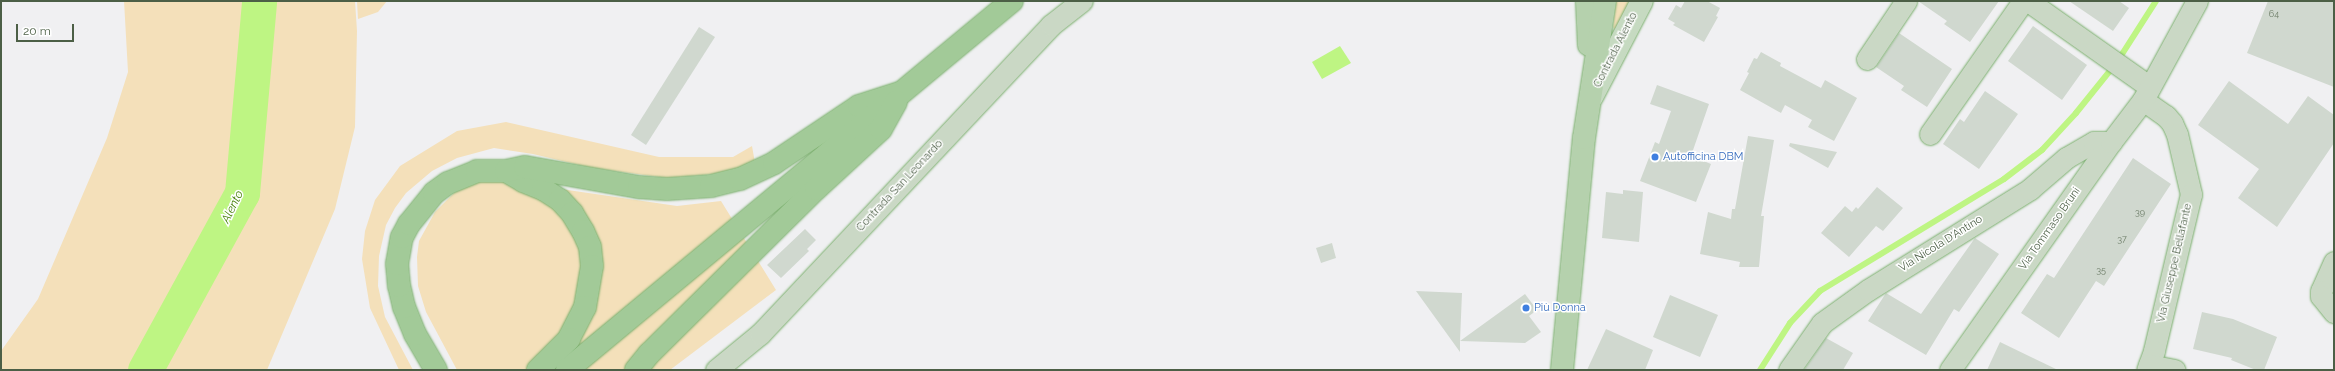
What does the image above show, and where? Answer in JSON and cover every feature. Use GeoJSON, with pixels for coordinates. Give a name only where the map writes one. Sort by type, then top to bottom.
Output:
{"type":"FeatureCollection","features":[{"type":"Feature","properties":{"kind":"highway"},"geometry":{"type":"LineString","coordinates":[[566,370],[1012,1]]}},
{"type":"Feature","properties":{"kind":"highway"},"geometry":{"type":"LineString","coordinates":[[436,370],[415,334],[400,293],[398,264],[402,237],[417,212],[434,193],[448,183],[477,171],[506,171],[525,167],[613,183],[667,188],[710,186],[740,179],[774,163],[859,106],[902,92]]}},
{"type":"Feature","properties":{"kind":"highway"},"geometry":{"type":"LineString","coordinates":[[636,370],[649,354],[816,188],[881,129],[902,92]]}},
{"type":"Feature","properties":{"kind":"highway"},"geometry":{"type":"LineString","coordinates":[[506,171],[523,181],[543,189],[560,200],[572,213],[583,230],[590,247],[592,266],[585,307],[569,339],[538,370]]}},
{"type":"Feature","properties":{"kind":"main road"},"geometry":{"type":"LineString","coordinates":[[1587,1],[1591,100]]}},
{"type":"Feature","properties":{"kind":"main road"},"geometry":{"type":"LineString","coordinates":[[1562,370],[1584,138],[1605,1]]}},
{"type":"Feature","properties":{"kind":"main road","name":"Contrada Alento"},"geometry":{"type":"LineString","coordinates":[[1591,100],[1642,1]]}},
{"type":"Feature","properties":{"kind":"street","name":"Contrada San Leonardo"},"geometry":{"type":"LineString","coordinates":[[716,370],[760,334],[1051,25],[1082,1]]}},
{"type":"Feature","properties":{"kind":"street"},"geometry":{"type":"LineString","coordinates":[[1866,59],[1906,1]]}},
{"type":"Feature","properties":{"kind":"street"},"geometry":{"type":"LineString","coordinates":[[1930,134],[2023,1]]}},
{"type":"Feature","properties":{"kind":"street"},"geometry":{"type":"LineString","coordinates":[[2028,1],[2116,63],[2146,93]]}},
{"type":"Feature","properties":{"kind":"street","name":"Via Tommaso Bruni"},"geometry":{"type":"LineString","coordinates":[[1950,370],[2146,93],[2197,1]]}},
{"type":"Feature","properties":{"kind":"street","name":"Via Giuseppe Bellafante"},"geometry":{"type":"LineString","coordinates":[[2146,93],[2172,123],[2177,134],[2192,194],[2154,351],[2148,367]]}},
{"type":"Feature","properties":{"kind":"street","name":"Via Nicola D'Antino"},"geometry":{"type":"LineString","coordinates":[[1789,370],[1822,323],[1868,290],[2030,189],[2066,158],[2094,142],[2110,142]]}},
{"type":"Feature","properties":{"kind":"street"},"geometry":{"type":"LineString","coordinates":[[2334,262],[2321,291],[2321,296],[2334,312]]}},
{"type":"Feature","properties":{"kind":"street"},"geometry":{"type":"LineString","coordinates":[[2148,367],[2175,370]]}},
{"type":"Feature","properties":{"kind":"shaded area"},"geometry":{"type":"Polygon","coordinates":[[[124,1],[258,1],[242,193],[144,370],[1,370],[1,351],[38,299],[107,138],[128,72],[124,1]]]}},
{"type":"Feature","properties":{"kind":"shaded area"},"geometry":{"type":"Polygon","coordinates":[[[260,1],[355,1],[357,31],[355,127],[335,209],[267,370],[146,370],[243,193],[260,1]]]}},
{"type":"Feature","properties":{"kind":"shaded area"},"geometry":{"type":"Polygon","coordinates":[[[357,1],[387,1],[378,12],[358,19],[357,1]]]}},
{"type":"Feature","properties":{"kind":"shaded area"},"geometry":{"type":"Polygon","coordinates":[[[1616,1],[1636,1],[1615,30],[1613,27],[1616,1]]]}},
{"type":"Feature","properties":{"kind":"shaded area"},"geometry":{"type":"Polygon","coordinates":[[[1340,46],[1351,63],[1322,79],[1312,62],[1340,46]]]}},
{"type":"Feature","properties":{"kind":"shaded area"},"geometry":{"type":"Polygon","coordinates":[[[506,122],[659,157],[733,157],[752,146],[755,163],[737,172],[667,178],[592,168],[533,154],[494,148],[457,158],[432,171],[406,193],[395,208],[386,225],[379,256],[378,286],[385,317],[413,370],[399,370],[370,308],[362,259],[365,231],[375,200],[400,166],[457,131],[506,122]]]}},
{"type":"Feature","properties":{"kind":"shaded area"},"geometry":{"type":"Polygon","coordinates":[[[482,180],[499,180],[677,206],[721,201],[776,290],[670,370],[457,370],[426,312],[418,286],[417,257],[419,241],[435,212],[456,191],[482,180]]]}},
{"type":"Feature","properties":{"kind":"building"},"geometry":{"type":"Polygon","coordinates":[[[1685,1],[1707,1],[1720,8],[1716,16],[1718,17],[1704,42],[1673,25],[1675,23],[1668,19],[1676,5],[1681,8],[1685,1]]]}},
{"type":"Feature","properties":{"kind":"building"},"geometry":{"type":"Polygon","coordinates":[[[1918,1],[1999,1],[1970,42],[1944,24],[1947,21],[1918,1]]]}},
{"type":"Feature","properties":{"kind":"building"},"geometry":{"type":"Polygon","coordinates":[[[2069,1],[2119,1],[2129,8],[2113,31],[2069,1]]]}},
{"type":"Feature","properties":{"kind":"building"},"geometry":{"type":"Polygon","coordinates":[[[2268,1],[2334,1],[2334,87],[2247,53],[2268,1]]]}},
{"type":"Feature","properties":{"kind":"building"},"geometry":{"type":"Polygon","coordinates":[[[2033,26],[2087,65],[2062,100],[2008,61],[2033,26]]]}},
{"type":"Feature","properties":{"kind":"building"},"geometry":{"type":"Polygon","coordinates":[[[699,27],[715,37],[646,145],[631,135],[699,27]]]}},
{"type":"Feature","properties":{"kind":"building"},"geometry":{"type":"Polygon","coordinates":[[[1899,33],[1952,69],[1927,107],[1901,90],[1904,86],[1876,67],[1899,33]]]}},
{"type":"Feature","properties":{"kind":"building"},"geometry":{"type":"Polygon","coordinates":[[[1761,52],[1781,63],[1780,66],[1821,88],[1825,80],[1857,98],[1834,141],[1808,127],[1812,120],[1785,105],[1781,113],[1740,90],[1749,73],[1747,72],[1754,58],[1757,59],[1761,52]]]}},
{"type":"Feature","properties":{"kind":"building"},"geometry":{"type":"Polygon","coordinates":[[[2229,81],[2288,124],[2308,96],[2334,115],[2334,143],[2277,227],[2238,198],[2259,169],[2198,125],[2229,81]]]}},
{"type":"Feature","properties":{"kind":"building"},"geometry":{"type":"Polygon","coordinates":[[[1657,85],[1709,104],[1691,156],[1711,164],[1696,202],[1640,181],[1655,142],[1659,144],[1671,111],[1650,104],[1657,85]]]}},
{"type":"Feature","properties":{"kind":"building"},"geometry":{"type":"Polygon","coordinates":[[[1985,91],[2018,114],[1979,169],[1943,144],[1960,119],[1964,122],[1985,91]]]}},
{"type":"Feature","properties":{"kind":"building"},"geometry":{"type":"Polygon","coordinates":[[[1748,136],[1774,140],[1761,216],[1764,216],[1759,267],[1739,267],[1740,262],[1700,254],[1708,212],[1731,219],[1732,209],[1735,209],[1748,136]]]}},
{"type":"Feature","properties":{"kind":"building"},"geometry":{"type":"Polygon","coordinates":[[[1790,143],[1837,152],[1828,168],[1789,146],[1790,143]]]}},
{"type":"Feature","properties":{"kind":"building"},"geometry":{"type":"Polygon","coordinates":[[[2133,158],[2171,184],[2104,286],[2096,281],[2059,338],[2021,313],[2047,274],[2054,278],[2133,158]]]}},
{"type":"Feature","properties":{"kind":"building"},"geometry":{"type":"Polygon","coordinates":[[[1877,187],[1903,208],[1883,231],[1876,226],[1849,257],[1821,233],[1845,206],[1852,212],[1856,207],[1858,209],[1877,187]]]}},
{"type":"Feature","properties":{"kind":"building"},"geometry":{"type":"Polygon","coordinates":[[[1623,190],[1643,192],[1639,242],[1602,238],[1606,192],[1623,194],[1623,190]]]}},
{"type":"Feature","properties":{"kind":"building"},"geometry":{"type":"Polygon","coordinates":[[[805,229],[816,240],[807,249],[809,251],[781,278],[767,265],[805,229]]]}},
{"type":"Feature","properties":{"kind":"building"},"geometry":{"type":"Polygon","coordinates":[[[1975,238],[1999,254],[1959,312],[1954,309],[1926,355],[1868,321],[1886,293],[1921,314],[1975,238]]]}},
{"type":"Feature","properties":{"kind":"building"},"geometry":{"type":"Polygon","coordinates":[[[1332,243],[1336,258],[1321,263],[1316,248],[1332,243]]]}},
{"type":"Feature","properties":{"kind":"building"},"geometry":{"type":"Polygon","coordinates":[[[1416,291],[1462,293],[1460,352],[1416,291]]]}},
{"type":"Feature","properties":{"kind":"building"},"geometry":{"type":"Polygon","coordinates":[[[1525,294],[1537,310],[1529,316],[1541,332],[1525,343],[1460,341],[1525,294]]]}},
{"type":"Feature","properties":{"kind":"building"},"geometry":{"type":"Polygon","coordinates":[[[1670,295],[1718,315],[1700,357],[1653,337],[1670,295]]]}},
{"type":"Feature","properties":{"kind":"building"},"geometry":{"type":"Polygon","coordinates":[[[2202,312],[2233,319],[2277,337],[2264,370],[2256,370],[2231,360],[2232,358],[2193,349],[2202,312]]]}},
{"type":"Feature","properties":{"kind":"building"},"geometry":{"type":"Polygon","coordinates":[[[1606,329],[1653,350],[1645,370],[1587,370],[1606,329]]]}},
{"type":"Feature","properties":{"kind":"building"},"geometry":{"type":"Polygon","coordinates":[[[1826,338],[1853,353],[1843,370],[1804,370],[1826,338]]]}},
{"type":"Feature","properties":{"kind":"building"},"geometry":{"type":"Polygon","coordinates":[[[2000,342],[2058,370],[1987,370],[2000,342]]]}},
{"type":"Feature","properties":{"kind":"waterway","name":"Alento"},"geometry":{"type":"LineString","coordinates":[[145,370],[242,193],[259,1]]}},
{"type":"Feature","properties":{"kind":"waterway"},"geometry":{"type":"LineString","coordinates":[[1760,370],[1790,323],[1820,291],[2004,179],[2042,150],[2076,113],[2117,62],[2156,1]]}},
{"type":"Feature","properties":{"kind":"place","name":"Autofficina DBM"},"geometry":{"type":"Point","coordinates":[1655,157]}},
{"type":"Feature","properties":{"kind":"place","name":"Più Donna"},"geometry":{"type":"Point","coordinates":[1526,308]}}]}
